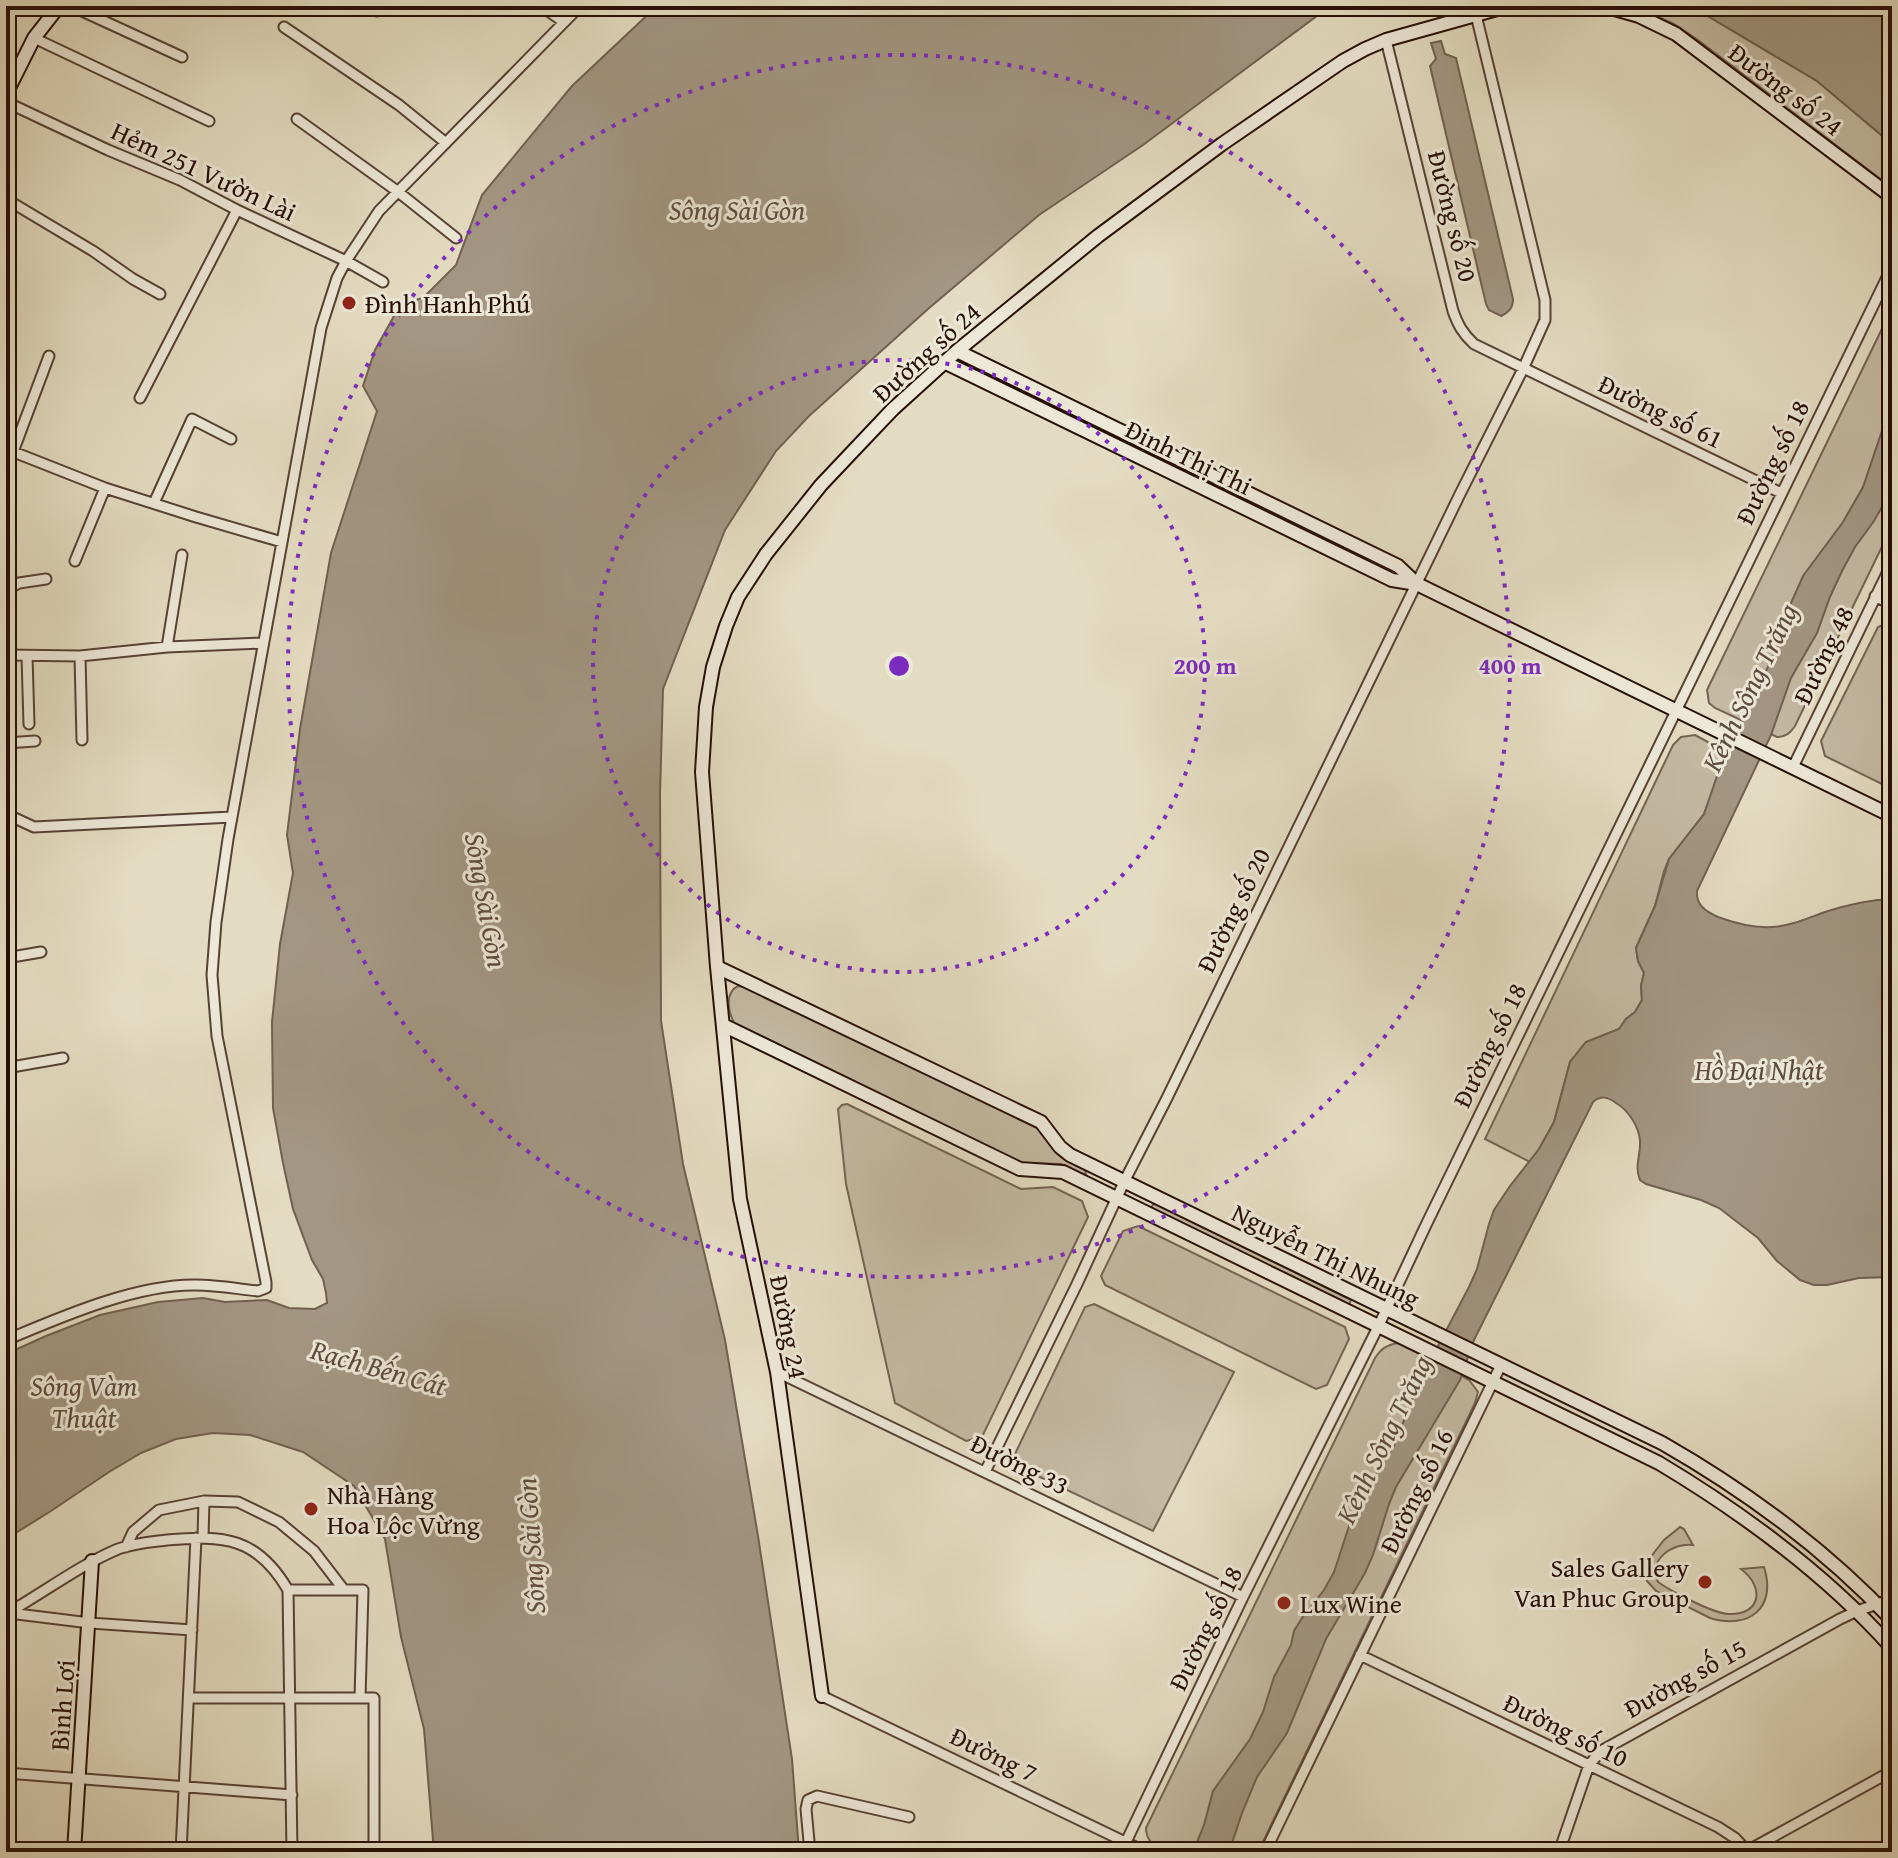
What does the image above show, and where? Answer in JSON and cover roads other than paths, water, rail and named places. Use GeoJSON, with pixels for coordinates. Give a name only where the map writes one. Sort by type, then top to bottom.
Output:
{"type":"FeatureCollection","features":[{"type":"Feature","properties":{"kind":"street"},"geometry":{"type":"LineString","coordinates":[[6,94],[34,38],[55,11],[41,6]]}},
{"type":"Feature","properties":{"kind":"street"},"geometry":{"type":"LineString","coordinates":[[71,6],[182,57]]}},
{"type":"Feature","properties":{"kind":"street"},"geometry":{"type":"LineString","coordinates":[[541,6],[564,22]]}},
{"type":"Feature","properties":{"kind":"street"},"geometry":{"type":"LineString","coordinates":[[6,1340],[78,1311],[135,1293],[195,1285],[258,1291],[266,1288],[217,1036],[212,975],[216,922],[232,817],[321,328],[337,278],[379,211],[580,6]]}},
{"type":"Feature","properties":{"kind":"street","name":"Đường số 24"},"geometry":{"type":"LineString","coordinates":[[717,967],[702,772],[706,707],[713,667],[738,597],[766,554],[821,485],[893,409],[944,362],[1098,236],[1222,144],[1365,49],[1386,40],[1508,6]]}},
{"type":"Feature","properties":{"kind":"street","name":"Đường số 24"},"geometry":{"type":"LineString","coordinates":[[1604,6],[1639,16],[1676,34],[1892,197]]}},
{"type":"Feature","properties":{"kind":"street","name":"Đường số 20"},"geometry":{"type":"LineString","coordinates":[[985,1472],[1545,320],[1545,300],[1476,15]]}},
{"type":"Feature","properties":{"kind":"street"},"geometry":{"type":"LineString","coordinates":[[284,27],[399,105],[446,143]]}},
{"type":"Feature","properties":{"kind":"street"},"geometry":{"type":"LineString","coordinates":[[34,38],[209,121]]}},
{"type":"Feature","properties":{"kind":"street","name":"Đường số 20"},"geometry":{"type":"LineString","coordinates":[[1386,40],[1458,324],[1474,344],[1523,369]]}},
{"type":"Feature","properties":{"kind":"street"},"geometry":{"type":"LineString","coordinates":[[6,60],[19,67]]}},
{"type":"Feature","properties":{"kind":"street","name":"Hẻm 251 Vườn Lài"},"geometry":{"type":"LineString","coordinates":[[6,102],[180,180],[383,282]]}},
{"type":"Feature","properties":{"kind":"street"},"geometry":{"type":"LineString","coordinates":[[297,119],[456,238]]}},
{"type":"Feature","properties":{"kind":"street"},"geometry":{"type":"LineString","coordinates":[[6,199],[160,294]]}},
{"type":"Feature","properties":{"kind":"street"},"geometry":{"type":"LineString","coordinates":[[140,398],[237,210]]}},
{"type":"Feature","properties":{"kind":"street","name":"Đường số 18"},"geometry":{"type":"LineString","coordinates":[[1126,1842],[1892,267]]}},
{"type":"Feature","properties":{"kind":"street","name":"Đinh Thị Thi"},"geometry":{"type":"LineString","coordinates":[[957,351],[1398,566],[1417,584]]}},
{"type":"Feature","properties":{"kind":"street"},"geometry":{"type":"LineString","coordinates":[[49,356],[9,450],[105,488],[282,542]]}},
{"type":"Feature","properties":{"kind":"street","name":"Đinh Thị Thi"},"geometry":{"type":"LineString","coordinates":[[944,362],[1392,580],[1417,584],[1892,816]]}},
{"type":"Feature","properties":{"kind":"street","name":"Đường số 61"},"geometry":{"type":"LineString","coordinates":[[1523,369],[1781,493]]}},
{"type":"Feature","properties":{"kind":"street"},"geometry":{"type":"LineString","coordinates":[[154,503],[192,419],[231,439]]}},
{"type":"Feature","properties":{"kind":"street"},"geometry":{"type":"LineString","coordinates":[[75,561],[105,488]]}},
{"type":"Feature","properties":{"kind":"street"},"geometry":{"type":"LineString","coordinates":[[167,647],[182,555]]}},
{"type":"Feature","properties":{"kind":"street","name":"Đường 48"},"geometry":{"type":"LineString","coordinates":[[1793,767],[1892,563]]}},
{"type":"Feature","properties":{"kind":"street"},"geometry":{"type":"LineString","coordinates":[[6,590],[19,583],[46,579]]}},
{"type":"Feature","properties":{"kind":"street"},"geometry":{"type":"LineString","coordinates":[[1875,596],[1892,605]]}},
{"type":"Feature","properties":{"kind":"street"},"geometry":{"type":"LineString","coordinates":[[6,655],[80,656],[167,647],[263,643]]}},
{"type":"Feature","properties":{"kind":"street"},"geometry":{"type":"LineString","coordinates":[[27,656],[29,724]]}},
{"type":"Feature","properties":{"kind":"street"},"geometry":{"type":"LineString","coordinates":[[80,656],[82,740]]}},
{"type":"Feature","properties":{"kind":"street"},"geometry":{"type":"LineString","coordinates":[[6,743],[35,741]]}},
{"type":"Feature","properties":{"kind":"street"},"geometry":{"type":"LineString","coordinates":[[6,814],[34,827],[232,817]]}},
{"type":"Feature","properties":{"kind":"street"},"geometry":{"type":"LineString","coordinates":[[6,958],[41,952]]}},
{"type":"Feature","properties":{"kind":"street","name":"Đường 24"},"geometry":{"type":"LineString","coordinates":[[717,967],[740,1199],[777,1372],[822,1696]]}},
{"type":"Feature","properties":{"kind":"street","name":"Nguyễn Thị Nhung"},"geometry":{"type":"LineString","coordinates":[[717,967],[1041,1122],[1070,1155],[1662,1443],[1725,1480],[1776,1516],[1892,1620]]}},
{"type":"Feature","properties":{"kind":"street","name":"Nguyễn Thị Nhung"},"geometry":{"type":"LineString","coordinates":[[723,1025],[1020,1169],[1063,1172],[1614,1440],[1704,1490],[1793,1556],[1857,1611],[1892,1648]]}},
{"type":"Feature","properties":{"kind":"street"},"geometry":{"type":"LineString","coordinates":[[6,1068],[63,1058]]}},
{"type":"Feature","properties":{"kind":"street","name":"Đường số 16"},"geometry":{"type":"LineString","coordinates":[[1265,1852],[1501,1365]]}},
{"type":"Feature","properties":{"kind":"street","name":"Đường 33"},"geometry":{"type":"LineString","coordinates":[[777,1372],[1243,1597]]}},
{"type":"Feature","properties":{"kind":"street"},"geometry":{"type":"LineString","coordinates":[[181,1852],[192,1630],[204,1501]]}},
{"type":"Feature","properties":{"kind":"street"},"geometry":{"type":"LineString","coordinates":[[126,1547],[133,1532],[159,1510],[204,1501],[238,1502],[279,1522],[314,1551],[344,1590]]}},
{"type":"Feature","properties":{"kind":"street"},"geometry":{"type":"LineString","coordinates":[[7,1613],[92,1561],[141,1543],[200,1538],[236,1542],[251,1549],[274,1569],[288,1590],[292,1852]]}},
{"type":"Feature","properties":{"kind":"street","name":"Bình Lợi"},"geometry":{"type":"LineString","coordinates":[[74,1852],[92,1561]]}},
{"type":"Feature","properties":{"kind":"street"},"geometry":{"type":"LineString","coordinates":[[288,1590],[363,1590],[360,1698]]}},
{"type":"Feature","properties":{"kind":"street","name":"Đường số 15"},"geometry":{"type":"LineString","coordinates":[[1559,1852],[1589,1765],[1601,1751],[1857,1611],[1892,1599]]}},
{"type":"Feature","properties":{"kind":"street"},"geometry":{"type":"LineString","coordinates":[[7,1613],[192,1630]]}},
{"type":"Feature","properties":{"kind":"street","name":"Đường số 10"},"geometry":{"type":"LineString","coordinates":[[1360,1655],[1718,1827],[1747,1851]]}},
{"type":"Feature","properties":{"kind":"street","name":"Đường 7"},"geometry":{"type":"LineString","coordinates":[[822,1696],[1146,1852]]}},
{"type":"Feature","properties":{"kind":"street"},"geometry":{"type":"LineString","coordinates":[[189,1698],[374,1698],[374,1852]]}},
{"type":"Feature","properties":{"kind":"street"},"geometry":{"type":"LineString","coordinates":[[1747,1851],[1892,1771]]}},
{"type":"Feature","properties":{"kind":"street"},"geometry":{"type":"LineString","coordinates":[[6,1773],[292,1795]]}},
{"type":"Feature","properties":{"kind":"street"},"geometry":{"type":"LineString","coordinates":[[810,1852],[806,1809],[808,1800],[817,1796],[909,1817]]}},
{"type":"Feature","properties":{"kind":"water","name":"Sông Sài Gòn"},"geometry":{"type":"Polygon","coordinates":[[[657,6],[1341,6],[1317,16],[1143,145],[1039,215],[809,416],[776,451],[725,530],[663,689],[661,1021],[683,1164],[725,1340],[758,1536],[792,1759],[799,1852],[434,1852],[424,1729],[401,1637],[385,1539],[354,1486],[303,1452],[250,1435],[213,1433],[176,1439],[141,1453],[6,1539],[6,1354],[100,1315],[158,1302],[203,1298],[225,1302],[267,1300],[289,1308],[315,1309],[327,1303],[323,1279],[312,1260],[293,1209],[283,1163],[273,1108],[272,1022],[280,944],[293,873],[287,835],[300,729],[331,553],[377,411],[363,386],[375,350],[399,307],[424,297],[456,265],[482,195],[572,86],[657,6]]]}},
{"type":"Feature","properties":{"kind":"water"},"geometry":{"type":"Polygon","coordinates":[[[1691,6],[1892,6],[1892,144],[1817,81],[1691,6]]]}},
{"type":"Feature","properties":{"kind":"water"},"geometry":{"type":"Polygon","coordinates":[[[1441,41],[1445,54],[1456,58],[1513,299],[1510,309],[1501,316],[1489,310],[1486,304],[1430,66],[1436,59],[1431,43],[1441,41]]]}},
{"type":"Feature","properties":{"kind":"water","name":"Hồ Đại Nhật"},"geometry":{"type":"Polygon","coordinates":[[[1892,401],[1891,491],[1842,571],[1817,633],[1791,678],[1771,735],[1697,896],[1705,910],[1713,915],[1765,927],[1793,923],[1850,905],[1892,899],[1892,1277],[1859,1278],[1827,1285],[1800,1280],[1777,1261],[1758,1238],[1719,1208],[1640,1180],[1640,1141],[1632,1119],[1610,1099],[1593,1102],[1474,1340],[1460,1380],[1396,1487],[1365,1573],[1326,1639],[1287,1733],[1257,1777],[1229,1852],[1193,1852],[1213,1791],[1250,1739],[1274,1677],[1291,1645],[1294,1631],[1334,1572],[1362,1495],[1394,1446],[1418,1384],[1469,1287],[1494,1210],[1539,1149],[1554,1122],[1570,1062],[1586,1042],[1619,1029],[1642,1000],[1644,973],[1636,948],[1655,906],[1669,859],[1704,814],[1717,776],[1775,652],[1803,576],[1843,522],[1863,487],[1892,401]]]}},
{"type":"Feature","properties":{"kind":"place","name":"Đình Hanh Phú"},"geometry":{"type":"Point","coordinates":[349,303]}},
{"type":"Feature","properties":{"kind":"place","name":"Nhà Hàng Hoa Lộc Vừng"},"geometry":{"type":"Point","coordinates":[311,1509]}},
{"type":"Feature","properties":{"kind":"place","name":"Sales Gallery Van Phuc Group"},"geometry":{"type":"Point","coordinates":[1705,1582]}},
{"type":"Feature","properties":{"kind":"place","name":"Lux Wine"},"geometry":{"type":"Point","coordinates":[1284,1603]}},
{"type":"Feature","properties":{"kind":"water label","name":"Kênh Sông Trăng"},"geometry":{"type":"Point","coordinates":[1749,687]}},
{"type":"Feature","properties":{"kind":"water label","name":"Rạch Bến Cát"},"geometry":{"type":"Point","coordinates":[379,1367]}},
{"type":"Feature","properties":{"kind":"water label","name":"Sông Vàm Thuật"},"geometry":{"type":"Point","coordinates":[84,1401]}},
{"type":"Feature","properties":{"kind":"water label","name":"Kênh Sông Trăng"},"geometry":{"type":"Point","coordinates":[1383,1439]}}]}
